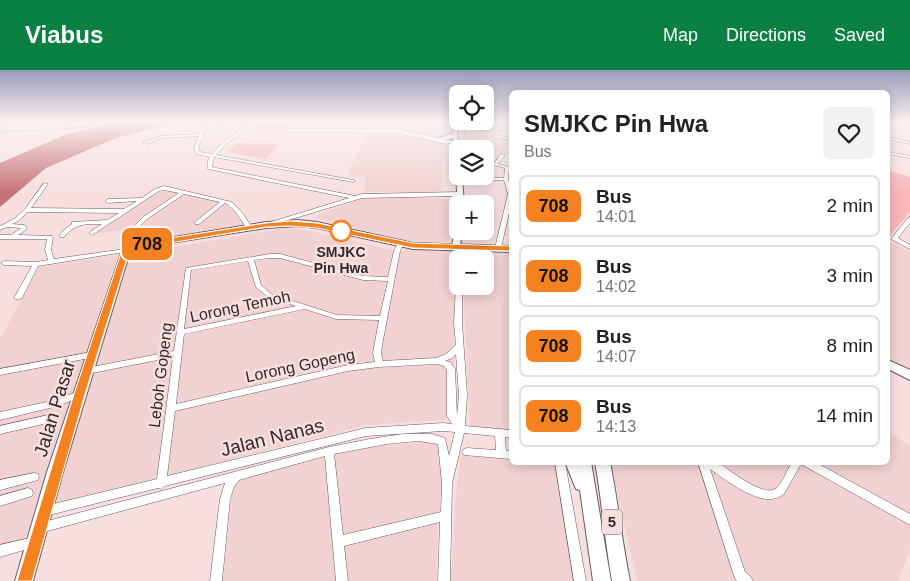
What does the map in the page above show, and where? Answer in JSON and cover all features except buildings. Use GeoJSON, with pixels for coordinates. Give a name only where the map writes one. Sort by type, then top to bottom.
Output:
{"type":"FeatureCollection","features":[{"type":"Feature","properties":{"kind":"highway"},"geometry":{"type":"LineString","coordinates":[[128,250],[144,245],[266,225],[298,223],[400,244],[509,249]]}},
{"type":"Feature","properties":{"kind":"highway","name":"Jalan Pasar"},"geometry":{"type":"LineString","coordinates":[[24,581],[87,371],[90,355],[124,254],[128,250]]}},
{"type":"Feature","properties":{"kind":"highway"},"geometry":{"type":"LineString","coordinates":[[890,365],[910,375]]}},
{"type":"Feature","properties":{"kind":"highway"},"geometry":{"type":"LineString","coordinates":[[890,370],[910,380]]}},
{"type":"Feature","properties":{"kind":"highway"},"geometry":{"type":"LineString","coordinates":[[573,465],[588,499]]}},
{"type":"Feature","properties":{"kind":"highway","name":"5"},"geometry":{"type":"LineString","coordinates":[[583,465],[602,581]]}},
{"type":"Feature","properties":{"kind":"highway","name":"5"},"geometry":{"type":"LineString","coordinates":[[603,465],[610,500],[616,556],[623,581]]}},
{"type":"Feature","properties":{"kind":"main road"},"geometry":{"type":"LineString","coordinates":[[459,185],[460,194]]}},
{"type":"Feature","properties":{"kind":"main road"},"geometry":{"type":"LineString","coordinates":[[458,240],[458,246]]}},
{"type":"Feature","properties":{"kind":"main road"},"geometry":{"type":"LineString","coordinates":[[458,246],[460,240]]}},
{"type":"Feature","properties":{"kind":"street"},"geometry":{"type":"LineString","coordinates":[[196,146],[197,152],[353,181]]}},
{"type":"Feature","properties":{"kind":"street"},"geometry":{"type":"LineString","coordinates":[[221,146],[212,155],[209,162],[212,169],[355,198]]}},
{"type":"Feature","properties":{"kind":"street"},"geometry":{"type":"LineString","coordinates":[[890,153],[910,157]]}},
{"type":"Feature","properties":{"kind":"street"},"geometry":{"type":"LineString","coordinates":[[503,155],[495,165],[507,167],[506,179],[509,188]]}},
{"type":"Feature","properties":{"kind":"street"},"geometry":{"type":"LineString","coordinates":[[494,179],[506,179]]}},
{"type":"Feature","properties":{"kind":"street"},"geometry":{"type":"LineString","coordinates":[[3,226],[16,220],[27,210],[46,184]]}},
{"type":"Feature","properties":{"kind":"street"},"geometry":{"type":"LineString","coordinates":[[92,233],[160,188],[233,204],[249,228]]}},
{"type":"Feature","properties":{"kind":"street"},"geometry":{"type":"LineString","coordinates":[[4,264],[36,264],[128,250],[132,231],[145,218],[182,193]]}},
{"type":"Feature","properties":{"kind":"street"},"geometry":{"type":"LineString","coordinates":[[266,225],[369,195],[460,194]]}},
{"type":"Feature","properties":{"kind":"street"},"geometry":{"type":"LineString","coordinates":[[108,201],[143,199]]}},
{"type":"Feature","properties":{"kind":"street"},"geometry":{"type":"LineString","coordinates":[[197,223],[225,201]]}},
{"type":"Feature","properties":{"kind":"street"},"geometry":{"type":"LineString","coordinates":[[498,248],[509,202]]}},
{"type":"Feature","properties":{"kind":"street"},"geometry":{"type":"LineString","coordinates":[[317,226],[310,222],[310,217],[328,208]]}},
{"type":"Feature","properties":{"kind":"street"},"geometry":{"type":"LineString","coordinates":[[27,210],[126,211]]}},
{"type":"Feature","properties":{"kind":"street"},"geometry":{"type":"LineString","coordinates":[[910,219],[894,239],[910,247]]}},
{"type":"Feature","properties":{"kind":"street"},"geometry":{"type":"LineString","coordinates":[[62,236],[76,223],[108,222]]}},
{"type":"Feature","properties":{"kind":"street"},"geometry":{"type":"LineString","coordinates":[[3,226],[24,227],[24,229],[11,237]]}},
{"type":"Feature","properties":{"kind":"street"},"geometry":{"type":"LineString","coordinates":[[0,237],[50,237],[47,247],[52,262]]}},
{"type":"Feature","properties":{"kind":"street"},"geometry":{"type":"LineString","coordinates":[[379,364],[377,354],[383,318],[400,244]]}},
{"type":"Feature","properties":{"kind":"street"},"geometry":{"type":"LineString","coordinates":[[458,246],[459,250]]}},
{"type":"Feature","properties":{"kind":"street"},"geometry":{"type":"LineString","coordinates":[[383,318],[336,317],[269,295],[261,290],[256,283],[250,259],[280,256],[363,278],[391,279]]}},
{"type":"Feature","properties":{"kind":"street","name":"Leboh Gopeng"},"geometry":{"type":"LineString","coordinates":[[161,484],[188,269],[250,259]]}},
{"type":"Feature","properties":{"kind":"street"},"geometry":{"type":"LineString","coordinates":[[18,298],[36,264]]}},
{"type":"Feature","properties":{"kind":"street"},"geometry":{"type":"LineString","coordinates":[[444,581],[445,516],[448,483],[460,429],[463,395],[459,295]]}},
{"type":"Feature","properties":{"kind":"street","name":"Lorong Temoh"},"geometry":{"type":"LineString","coordinates":[[181,332],[305,307]]}},
{"type":"Feature","properties":{"kind":"street"},"geometry":{"type":"LineString","coordinates":[[437,361],[449,356],[460,344]]}},
{"type":"Feature","properties":{"kind":"street"},"geometry":{"type":"LineString","coordinates":[[87,371],[178,353]]}},
{"type":"Feature","properties":{"kind":"street"},"geometry":{"type":"LineString","coordinates":[[0,372],[90,355]]}},
{"type":"Feature","properties":{"kind":"street"},"geometry":{"type":"LineString","coordinates":[[437,361],[446,364],[451,369],[450,407],[452,416],[460,429]]}},
{"type":"Feature","properties":{"kind":"street","name":"Lorong Gopeng"},"geometry":{"type":"LineString","coordinates":[[172,408],[340,370],[379,364],[437,361]]}},
{"type":"Feature","properties":{"kind":"street"},"geometry":{"type":"LineString","coordinates":[[0,416],[58,403],[79,394]]}},
{"type":"Feature","properties":{"kind":"street"},"geometry":{"type":"LineString","coordinates":[[0,430],[54,418]]}},
{"type":"Feature","properties":{"kind":"street","name":"Jalan Nanas"},"geometry":{"type":"LineString","coordinates":[[45,511],[161,484],[366,432],[443,427],[509,434]]}},
{"type":"Feature","properties":{"kind":"street"},"geometry":{"type":"LineString","coordinates":[[467,452],[506,454],[500,433]]}},
{"type":"Feature","properties":{"kind":"street","name":"Jalan Nanas"},"geometry":{"type":"LineString","coordinates":[[0,551],[38,535],[236,475],[329,451],[369,443],[436,438],[442,440],[448,483]]}},
{"type":"Feature","properties":{"kind":"street"},"geometry":{"type":"LineString","coordinates":[[329,451],[342,581]]}},
{"type":"Feature","properties":{"kind":"street"},"geometry":{"type":"LineString","coordinates":[[561,465],[580,581]]}},
{"type":"Feature","properties":{"kind":"street"},"geometry":{"type":"LineString","coordinates":[[704,465],[740,576],[747,581]]}},
{"type":"Feature","properties":{"kind":"street"},"geometry":{"type":"LineString","coordinates":[[713,465],[757,493],[770,496],[778,493],[795,465]]}},
{"type":"Feature","properties":{"kind":"street"},"geometry":{"type":"LineString","coordinates":[[810,465],[910,520]]}},
{"type":"Feature","properties":{"kind":"street"},"geometry":{"type":"LineString","coordinates":[[216,581],[225,499],[229,484],[236,475]]}},
{"type":"Feature","properties":{"kind":"street"},"geometry":{"type":"LineString","coordinates":[[0,485],[34,477]]}},
{"type":"Feature","properties":{"kind":"street"},"geometry":{"type":"LineString","coordinates":[[0,500],[28,493]]}},
{"type":"Feature","properties":{"kind":"street"},"geometry":{"type":"LineString","coordinates":[[338,542],[445,516]]}},
{"type":"Feature","properties":{"kind":"shaded area"},"geometry":{"type":"Polygon","coordinates":[[[40,146],[98,146],[46,168],[0,207],[0,163],[40,146]]]}},
{"type":"Feature","properties":{"kind":"shaded area"},"geometry":{"type":"Polygon","coordinates":[[[234,146],[277,146],[266,159],[227,152],[234,146]]]}},
{"type":"Feature","properties":{"kind":"shaded area"},"geometry":{"type":"Polygon","coordinates":[[[360,146],[443,146],[441,192],[365,192],[365,178],[348,175],[360,146]]]}},
{"type":"Feature","properties":{"kind":"shaded area"},"geometry":{"type":"Polygon","coordinates":[[[494,146],[509,146],[509,155],[494,152],[494,146]]]}},
{"type":"Feature","properties":{"kind":"shaded area"},"geometry":{"type":"Polygon","coordinates":[[[890,171],[910,177],[910,212],[890,236],[890,171]]]}},
{"type":"Feature","properties":{"kind":"shaded area"},"geometry":{"type":"Polygon","coordinates":[[[167,189],[231,205],[246,226],[132,244],[137,228],[93,234],[158,190],[167,189]]]}},
{"type":"Feature","properties":{"kind":"shaded area"},"geometry":{"type":"Polygon","coordinates":[[[367,197],[449,199],[450,242],[412,242],[315,218],[318,215],[367,197]]]}},
{"type":"Feature","properties":{"kind":"shaded area"},"geometry":{"type":"Polygon","coordinates":[[[287,228],[310,231],[400,252],[406,249],[457,249],[449,250],[449,295],[456,295],[454,348],[456,419],[366,425],[54,505],[130,254],[287,228]]]}},
{"type":"Feature","properties":{"kind":"shaded area"},"geometry":{"type":"Polygon","coordinates":[[[890,243],[910,251],[910,370],[890,360],[890,243]]]}},
{"type":"Feature","properties":{"kind":"shaded area"},"geometry":{"type":"Polygon","coordinates":[[[462,248],[486,250],[462,250],[462,248]]]}},
{"type":"Feature","properties":{"kind":"shaded area"},"geometry":{"type":"Polygon","coordinates":[[[494,251],[509,252],[509,430],[470,427],[463,295],[494,295],[494,251]]]}},
{"type":"Feature","properties":{"kind":"shaded area"},"geometry":{"type":"Polygon","coordinates":[[[118,255],[25,539],[0,545],[0,339],[39,267],[118,255]]]}},
{"type":"Feature","properties":{"kind":"shaded area"},"geometry":{"type":"Polygon","coordinates":[[[890,434],[910,445],[910,549],[898,581],[637,581],[611,465],[890,465],[890,434]]]}},
{"type":"Feature","properties":{"kind":"shaded area"},"geometry":{"type":"Polygon","coordinates":[[[422,442],[439,444],[442,485],[436,581],[223,581],[233,486],[239,479],[370,447],[422,442]]]}},
{"type":"Feature","properties":{"kind":"shaded area"},"geometry":{"type":"Polygon","coordinates":[[[461,455],[509,457],[509,465],[556,465],[575,581],[451,581],[457,483],[461,455]]]}},
{"type":"Feature","properties":{"kind":"bus line","name":"708"},"geometry":{"type":"LineString","coordinates":[[24,581],[79,394],[124,254],[128,250],[144,245],[266,225],[290,223],[317,226],[413,246],[509,249]]}},
{"type":"Feature","properties":{"kind":"place","name":"SMJKC Pin Hwa"},"geometry":{"type":"Point","coordinates":[341,231]}}]}
